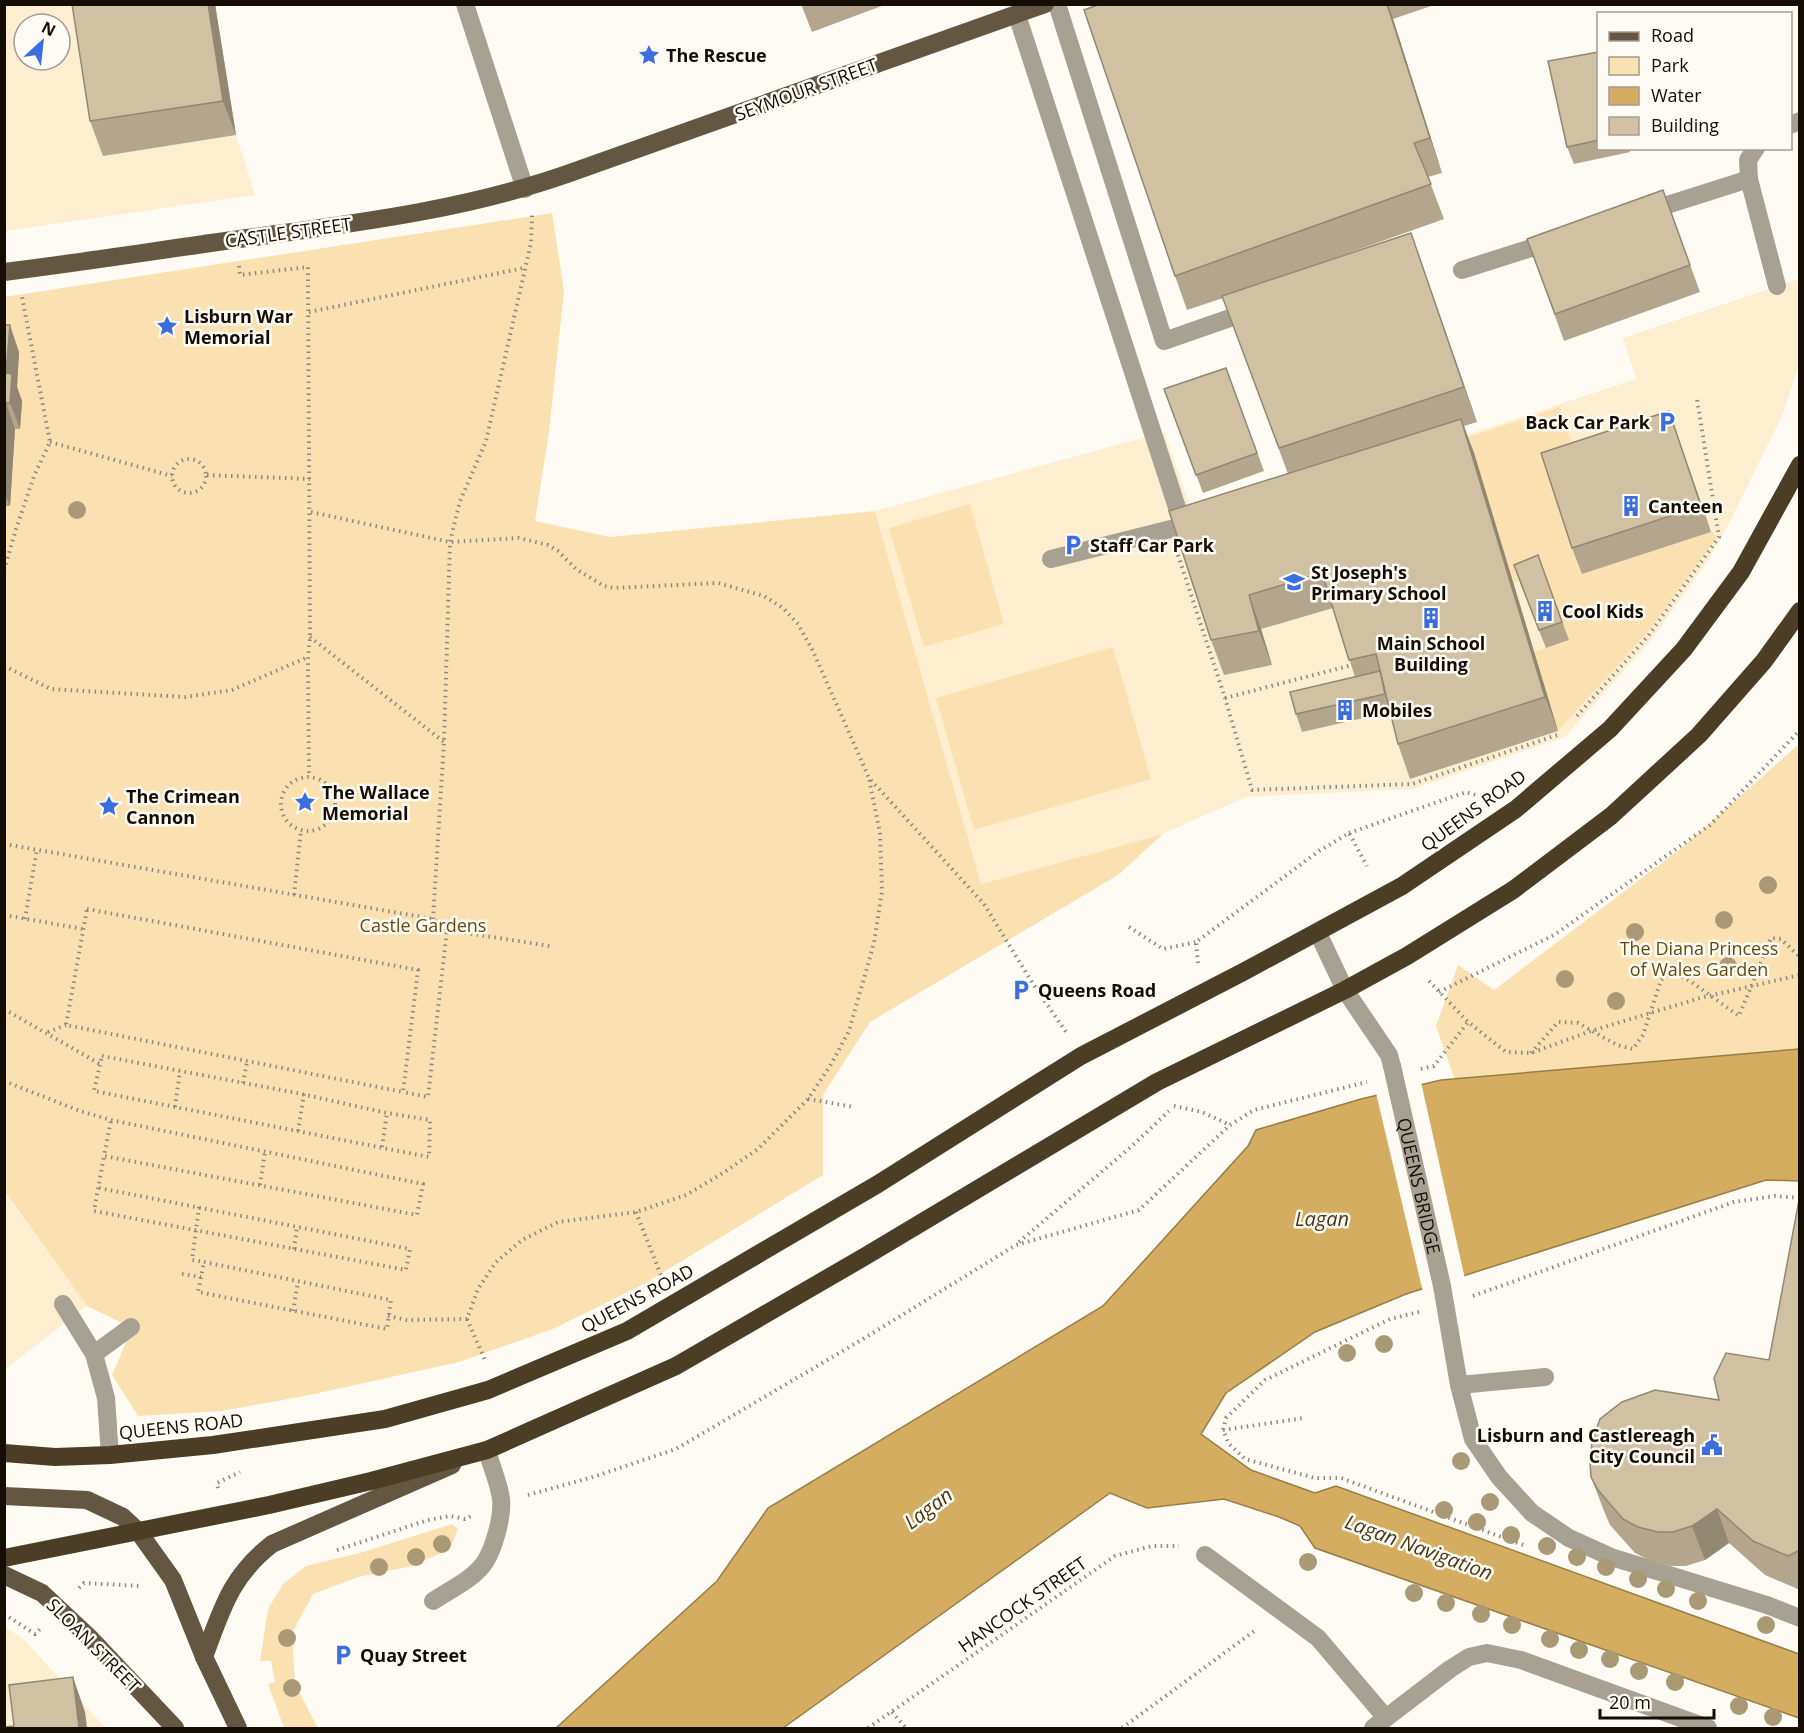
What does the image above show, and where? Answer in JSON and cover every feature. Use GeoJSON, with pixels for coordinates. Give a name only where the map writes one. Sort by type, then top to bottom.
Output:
{"type":"FeatureCollection","features":[{"type":"Feature","properties":{"kind":"highway","name":"QUEENS ROAD"},"geometry":{"type":"LineString","coordinates":[[4,1454],[55,1457],[110,1455],[238,1443],[385,1419],[488,1390],[627,1331],[878,1184],[1081,1056],[1318,933],[1402,886],[1516,809],[1610,729],[1684,649],[1741,572],[1800,465]]}},
{"type":"Feature","properties":{"kind":"highway"},"geometry":{"type":"LineString","coordinates":[[4,1558],[269,1505],[487,1450],[676,1366],[855,1263],[1157,1082],[1345,990],[1407,956],[1514,890],[1611,816],[1700,735],[1764,662],[1800,611]]}},
{"type":"Feature","properties":{"kind":"main road","name":"SEYMOUR STREET"},"geometry":{"type":"LineString","coordinates":[[567,174],[1045,4]]}},
{"type":"Feature","properties":{"kind":"main road","name":"CASTLE STREET"},"geometry":{"type":"LineString","coordinates":[[11,271],[372,221],[475,202],[567,174]]}},
{"type":"Feature","properties":{"kind":"main road"},"geometry":{"type":"LineString","coordinates":[[204,1657],[234,1584],[253,1559],[272,1544],[487,1450]]}},
{"type":"Feature","properties":{"kind":"main road"},"geometry":{"type":"LineString","coordinates":[[4,1496],[87,1500],[123,1517],[138,1531],[173,1580],[204,1657],[238,1728]]}},
{"type":"Feature","properties":{"kind":"main road","name":"SLOAN STREET"},"geometry":{"type":"LineString","coordinates":[[4,1575],[42,1593],[89,1637],[175,1728]]}},
{"type":"Feature","properties":{"kind":"lane"},"geometry":{"type":"LineString","coordinates":[[465,4],[529,187]]}},
{"type":"Feature","properties":{"kind":"lane"},"geometry":{"type":"LineString","coordinates":[[1057,4],[1164,341],[1275,302]]}},
{"type":"Feature","properties":{"kind":"lane"},"geometry":{"type":"LineString","coordinates":[[1017,15],[1183,526],[1051,559]]}},
{"type":"Feature","properties":{"kind":"lane"},"geometry":{"type":"LineString","coordinates":[[1755,150],[1748,160],[1749,179],[1777,286]]}},
{"type":"Feature","properties":{"kind":"lane"},"geometry":{"type":"LineString","coordinates":[[1628,218],[1749,179]]}},
{"type":"Feature","properties":{"kind":"lane"},"geometry":{"type":"LineString","coordinates":[[1462,270],[1573,235]]}},
{"type":"Feature","properties":{"kind":"lane","name":"QUEENS BRIDGE"},"geometry":{"type":"LineString","coordinates":[[1318,933],[1345,990],[1389,1055],[1447,1306],[1460,1385],[1473,1439],[1499,1477],[1532,1514],[1569,1538],[1611,1557],[1767,1605],[1800,1618]]}},
{"type":"Feature","properties":{"kind":"lane"},"geometry":{"type":"LineString","coordinates":[[63,1304],[94,1354],[106,1398],[110,1455]]}},
{"type":"Feature","properties":{"kind":"lane"},"geometry":{"type":"LineString","coordinates":[[94,1354],[131,1327]]}},
{"type":"Feature","properties":{"kind":"lane"},"geometry":{"type":"LineString","coordinates":[[1460,1385],[1545,1377]]}},
{"type":"Feature","properties":{"kind":"lane"},"geometry":{"type":"LineString","coordinates":[[433,1601],[474,1573],[485,1562],[494,1542],[501,1500],[487,1450]]}},
{"type":"Feature","properties":{"kind":"lane"},"geometry":{"type":"LineString","coordinates":[[1205,1556],[1318,1638],[1379,1723],[1459,1663],[1469,1657],[1487,1653],[1521,1660],[1708,1728]]}},
{"type":"Feature","properties":{"kind":"path"},"geometry":{"type":"LineString","coordinates":[[433,919],[444,742],[450,542],[460,501],[486,441],[531,243],[529,187]]}},
{"type":"Feature","properties":{"kind":"path"},"geometry":{"type":"LineString","coordinates":[[234,239],[240,275],[308,267],[311,512],[308,657],[309,777]]}},
{"type":"Feature","properties":{"kind":"path"},"geometry":{"type":"LineString","coordinates":[[309,312],[524,268]]}},
{"type":"Feature","properties":{"kind":"path"},"geometry":{"type":"LineString","coordinates":[[4,570],[27,497],[50,442],[11,271]]}},
{"type":"Feature","properties":{"kind":"path"},"geometry":{"type":"LineString","coordinates":[[1570,724],[1648,636],[1719,537],[1697,399]]}},
{"type":"Feature","properties":{"kind":"path"},"geometry":{"type":"LineString","coordinates":[[50,442],[172,476]]}},
{"type":"Feature","properties":{"kind":"path"},"geometry":{"type":"LineString","coordinates":[[192,458],[203,465],[207,475],[206,484],[189,494],[183,493],[175,486],[172,476],[178,463],[192,458]]}},
{"type":"Feature","properties":{"kind":"path"},"geometry":{"type":"LineString","coordinates":[[207,475],[310,479]]}},
{"type":"Feature","properties":{"kind":"path"},"geometry":{"type":"LineString","coordinates":[[311,512],[450,542],[519,538],[548,545],[558,551],[576,570],[609,587],[718,583],[764,596],[783,608],[798,624],[813,651],[868,777],[880,833],[882,891],[874,943],[849,1031],[830,1066],[808,1099],[758,1149],[686,1195],[636,1212],[558,1222],[522,1240],[496,1262],[478,1288],[467,1319],[488,1365]]}},
{"type":"Feature","properties":{"kind":"path"},"geometry":{"type":"LineString","coordinates":[[1168,528],[1225,698],[1252,790],[1412,784],[1562,733]]}},
{"type":"Feature","properties":{"kind":"path"},"geometry":{"type":"LineString","coordinates":[[310,637],[444,742]]}},
{"type":"Feature","properties":{"kind":"path"},"geometry":{"type":"LineString","coordinates":[[4,666],[51,689],[185,697],[232,690],[308,657]]}},
{"type":"Feature","properties":{"kind":"path"},"geometry":{"type":"LineString","coordinates":[[1225,698],[1352,664]]}},
{"type":"Feature","properties":{"kind":"path"},"geometry":{"type":"LineString","coordinates":[[1439,992],[1554,935],[1710,825],[1800,730]]}},
{"type":"Feature","properties":{"kind":"path"},"geometry":{"type":"LineString","coordinates":[[309,777],[318,778],[325,783],[334,798],[334,808],[326,823],[310,830],[301,830],[287,820],[281,804],[286,788],[292,782],[309,777]]}},
{"type":"Feature","properties":{"kind":"path"},"geometry":{"type":"LineString","coordinates":[[868,777],[984,904],[1033,984],[1071,1039]]}},
{"type":"Feature","properties":{"kind":"path"},"geometry":{"type":"LineString","coordinates":[[1129,927],[1163,949],[1196,942],[1319,851],[1349,833],[1466,792],[1516,809]]}},
{"type":"Feature","properties":{"kind":"path"},"geometry":{"type":"LineString","coordinates":[[294,895],[301,830]]}},
{"type":"Feature","properties":{"kind":"path"},"geometry":{"type":"LineString","coordinates":[[1349,833],[1367,866]]}},
{"type":"Feature","properties":{"kind":"path"},"geometry":{"type":"LineString","coordinates":[[4,843],[433,919],[447,930],[550,946]]}},
{"type":"Feature","properties":{"kind":"path"},"geometry":{"type":"LineString","coordinates":[[25,919],[37,849]]}},
{"type":"Feature","properties":{"kind":"path"},"geometry":{"type":"LineString","coordinates":[[66,1025],[87,909],[418,970],[403,1092]]}},
{"type":"Feature","properties":{"kind":"path"},"geometry":{"type":"LineString","coordinates":[[4,915],[84,929]]}},
{"type":"Feature","properties":{"kind":"path"},"geometry":{"type":"LineString","coordinates":[[47,1033],[66,1025],[428,1097],[447,930]]}},
{"type":"Feature","properties":{"kind":"path"},"geometry":{"type":"LineString","coordinates":[[1530,1053],[1558,1022],[1578,1023],[1617,1045],[1633,1049],[1643,1035],[1661,980],[1672,972],[1690,981],[1739,1016],[1771,938],[1781,939],[1800,957]]}},
{"type":"Feature","properties":{"kind":"path"},"geometry":{"type":"LineString","coordinates":[[1196,942],[1200,994]]}},
{"type":"Feature","properties":{"kind":"path"},"geometry":{"type":"LineString","coordinates":[[1429,981],[1468,1022],[1506,1052],[1530,1053],[1650,1013],[1709,996],[1800,975]]}},
{"type":"Feature","properties":{"kind":"path"},"geometry":{"type":"LineString","coordinates":[[4,1010],[100,1064]]}},
{"type":"Feature","properties":{"kind":"path"},"geometry":{"type":"LineString","coordinates":[[1412,1071],[1434,1066],[1468,1022]]}},
{"type":"Feature","properties":{"kind":"path"},"geometry":{"type":"LineString","coordinates":[[102,1056],[430,1120],[429,1157],[94,1091],[100,1064],[102,1056]]}},
{"type":"Feature","properties":{"kind":"path"},"geometry":{"type":"LineString","coordinates":[[243,1083],[247,1062]]}},
{"type":"Feature","properties":{"kind":"path"},"geometry":{"type":"LineString","coordinates":[[174,1107],[180,1071]]}},
{"type":"Feature","properties":{"kind":"path"},"geometry":{"type":"LineString","coordinates":[[1016,1245],[1139,1210],[1230,1125],[1254,1110],[1378,1079]]}},
{"type":"Feature","properties":{"kind":"path"},"geometry":{"type":"LineString","coordinates":[[4,1081],[80,1111],[111,1120],[423,1184],[417,1215],[104,1156]]}},
{"type":"Feature","properties":{"kind":"path"},"geometry":{"type":"LineString","coordinates":[[298,1131],[304,1094]]}},
{"type":"Feature","properties":{"kind":"path"},"geometry":{"type":"LineString","coordinates":[[808,1099],[854,1107]]}},
{"type":"Feature","properties":{"kind":"path"},"geometry":{"type":"LineString","coordinates":[[529,1495],[593,1477],[676,1449],[863,1340],[1016,1245],[1132,1146],[1174,1106],[1202,1112],[1230,1125]]}},
{"type":"Feature","properties":{"kind":"path"},"geometry":{"type":"LineString","coordinates":[[382,1147],[387,1113]]}},
{"type":"Feature","properties":{"kind":"path"},"geometry":{"type":"LineString","coordinates":[[99,1188],[410,1249],[406,1270],[94,1211],[111,1120]]}},
{"type":"Feature","properties":{"kind":"path"},"geometry":{"type":"LineString","coordinates":[[260,1185],[265,1152]]}},
{"type":"Feature","properties":{"kind":"path"},"geometry":{"type":"LineString","coordinates":[[1532,1549],[1341,1478],[1315,1478],[1245,1459],[1229,1444],[1224,1430],[1226,1418],[1265,1380],[1390,1318],[1447,1306],[1734,1202],[1775,1196],[1800,1198]]}},
{"type":"Feature","properties":{"kind":"path"},"geometry":{"type":"LineString","coordinates":[[199,1207],[192,1260],[204,1262],[298,1282],[391,1300],[387,1329],[198,1292],[204,1262]]}},
{"type":"Feature","properties":{"kind":"path"},"geometry":{"type":"LineString","coordinates":[[636,1212],[665,1287]]}},
{"type":"Feature","properties":{"kind":"path"},"geometry":{"type":"LineString","coordinates":[[294,1249],[297,1227]]}},
{"type":"Feature","properties":{"kind":"path"},"geometry":{"type":"LineString","coordinates":[[182,1274],[201,1277]]}},
{"type":"Feature","properties":{"kind":"path"},"geometry":{"type":"LineString","coordinates":[[293,1311],[298,1282]]}},
{"type":"Feature","properties":{"kind":"path"},"geometry":{"type":"LineString","coordinates":[[388,1316],[407,1320],[467,1319]]}},
{"type":"Feature","properties":{"kind":"path"},"geometry":{"type":"LineString","coordinates":[[1224,1430],[1304,1418]]}},
{"type":"Feature","properties":{"kind":"path"},"geometry":{"type":"LineString","coordinates":[[328,1553],[428,1520],[450,1516],[465,1519]]}},
{"type":"Feature","properties":{"kind":"path","name":"HANCOCK STREET"},"geometry":{"type":"LineString","coordinates":[[868,1728],[1114,1556],[1152,1546],[1180,1546],[1205,1556]]}},
{"type":"Feature","properties":{"kind":"path"},"geometry":{"type":"LineString","coordinates":[[84,1583],[150,1587]]}},
{"type":"Feature","properties":{"kind":"path"},"geometry":{"type":"LineString","coordinates":[[1122,1728],[1282,1611]]}},
{"type":"Feature","properties":{"kind":"path"},"geometry":{"type":"LineString","coordinates":[[4,1614],[35,1634]]}},
{"type":"Feature","properties":{"kind":"path"},"geometry":{"type":"LineString","coordinates":[[892,1712],[906,1728]]}},
{"type":"Feature","properties":{"kind":"shaded area"},"geometry":{"type":"Polygon","coordinates":[[[4,5],[215,5],[236,135],[255,195],[5,231],[4,5]]]}},
{"type":"Feature","properties":{"kind":"shaded area","name":"St Joseph's Primary School"},"geometry":{"type":"Polygon","coordinates":[[[1799,279],[1799,365],[1782,416],[1727,527],[1708,561],[1651,640],[1565,737],[1413,789],[1246,797],[1163,834],[981,884],[875,511],[1164,432],[1191,509],[1209,520],[1636,379],[1623,338],[1799,279]]]}},
{"type":"Feature","properties":{"kind":"shaded area"},"geometry":{"type":"Polygon","coordinates":[[[4,1192],[87,1306],[5,1369],[4,1369],[4,1192]]]}},
{"type":"Feature","properties":{"kind":"shaded area"},"geometry":{"type":"Polygon","coordinates":[[[4,1626],[23,1639],[106,1728],[5,1728],[4,1626]]]}},
{"type":"Feature","properties":{"kind":"green space","name":"Castle Gardens"},"geometry":{"type":"Polygon","coordinates":[[[552,213],[564,291],[549,432],[535,521],[610,537],[875,511],[981,884],[1163,834],[1118,875],[870,1022],[823,1095],[823,1175],[644,1284],[553,1329],[459,1362],[310,1395],[222,1411],[138,1416],[112,1375],[132,1328],[87,1306],[5,1192],[4,297],[552,213]]]}},
{"type":"Feature","properties":{"kind":"green space"},"geometry":{"type":"Polygon","coordinates":[[[1560,407],[1581,470],[1582,574],[1711,532],[1718,536],[1646,634],[1558,731],[1534,652],[1566,642],[1544,574],[1513,583],[1469,437],[1560,407]]]}},
{"type":"Feature","properties":{"kind":"green space"},"geometry":{"type":"Polygon","coordinates":[[[970,504],[1004,624],[924,647],[889,528],[970,504]]]}},
{"type":"Feature","properties":{"kind":"green space"},"geometry":{"type":"Polygon","coordinates":[[[1113,647],[1151,779],[974,830],[936,698],[1113,647]]]}},
{"type":"Feature","properties":{"kind":"green space","name":"The Diana Princess of Wales Garden"},"geometry":{"type":"Polygon","coordinates":[[[1799,744],[1799,1049],[1455,1080],[1436,1026],[1458,965],[1494,990],[1684,846],[1799,744]]]}},
{"type":"Feature","properties":{"kind":"green space"},"geometry":{"type":"Polygon","coordinates":[[[452,1524],[458,1529],[450,1549],[412,1566],[358,1577],[313,1594],[292,1633],[295,1684],[318,1728],[284,1728],[268,1684],[275,1682],[271,1661],[260,1661],[268,1609],[283,1584],[306,1566],[363,1552],[452,1524]]]}},
{"type":"Feature","properties":{"kind":"water","name":"Lagan"},"geometry":{"type":"Polygon","coordinates":[[[1799,1049],[1799,1181],[1766,1180],[1406,1294],[1315,1332],[1226,1393],[1201,1434],[1251,1470],[1315,1493],[1336,1486],[1799,1654],[1799,1718],[1315,1548],[1300,1526],[1224,1499],[1147,1508],[1110,1493],[783,1728],[556,1728],[717,1581],[768,1508],[1103,1306],[1248,1146],[1256,1130],[1361,1099],[1441,1080],[1799,1049]]]}},
{"type":"Feature","properties":{"kind":"pier"},"geometry":{"type":"Polygon","coordinates":[[[1421,1082],[1465,1279],[1423,1292],[1376,1093],[1421,1082]]]}},
{"type":"Feature","properties":{"kind":"building"},"geometry":{"type":"Polygon","coordinates":[[[72,4],[208,4],[223,101],[90,121],[72,4]]]}},
{"type":"Feature","properties":{"kind":"building"},"geometry":{"type":"Polygon","coordinates":[[[1100,4],[1387,4],[1430,138],[1414,143],[1431,184],[1175,276],[1084,10],[1100,4]]]}},
{"type":"Feature","properties":{"kind":"building"},"geometry":{"type":"Polygon","coordinates":[[[1597,52],[1597,140],[1567,147],[1548,61],[1597,52]]]}},
{"type":"Feature","properties":{"kind":"building"},"geometry":{"type":"Polygon","coordinates":[[[1663,190],[1690,265],[1555,314],[1527,239],[1663,190]]]}},
{"type":"Feature","properties":{"kind":"building"},"geometry":{"type":"Polygon","coordinates":[[[1411,233],[1464,387],[1279,448],[1222,296],[1411,233]]]}},
{"type":"Feature","properties":{"kind":"building"},"geometry":{"type":"Polygon","coordinates":[[[4,325],[10,325],[6,373],[12,374],[10,403],[6,403],[4,420],[4,325]]]}},
{"type":"Feature","properties":{"kind":"building"},"geometry":{"type":"Polygon","coordinates":[[[1226,368],[1257,453],[1196,475],[1164,389],[1226,368]]]}},
{"type":"Feature","properties":{"kind":"building","name":"Canteen"},"geometry":{"type":"Polygon","coordinates":[[[1669,411],[1701,506],[1572,548],[1541,453],[1669,411]]]}},
{"type":"Feature","properties":{"kind":"building","name":"Main School Building"},"geometry":{"type":"Polygon","coordinates":[[[1461,419],[1545,697],[1398,744],[1376,654],[1349,660],[1322,573],[1249,595],[1259,631],[1211,640],[1169,511],[1461,419]]]}},
{"type":"Feature","properties":{"kind":"building","name":"Cool Kids"},"geometry":{"type":"Polygon","coordinates":[[[1538,555],[1562,622],[1539,630],[1514,565],[1538,555]]]}},
{"type":"Feature","properties":{"kind":"building"},"geometry":{"type":"Polygon","coordinates":[[[1380,671],[1385,694],[1296,714],[1290,692],[1380,671]]]}},
{"type":"Feature","properties":{"kind":"building","name":"Lisburn and Castlereagh City Council"},"geometry":{"type":"Polygon","coordinates":[[[1800,1195],[1800,1550],[1788,1556],[1753,1541],[1717,1509],[1692,1526],[1673,1532],[1658,1532],[1638,1527],[1623,1519],[1598,1490],[1591,1477],[1592,1442],[1600,1419],[1622,1402],[1655,1390],[1719,1400],[1714,1378],[1726,1353],[1769,1360],[1800,1195]]]}},
{"type":"Feature","properties":{"kind":"building"},"geometry":{"type":"Polygon","coordinates":[[[73,1677],[79,1728],[4,1728],[14,1726],[9,1685],[73,1677]]]}},
{"type":"Feature","properties":{"kind":"place","name":"The Rescue"},"geometry":{"type":"Point","coordinates":[649,55]}},
{"type":"Feature","properties":{"kind":"place","name":"Lisburn War Memorial"},"geometry":{"type":"Point","coordinates":[167,326]}},
{"type":"Feature","properties":{"kind":"place","name":"Back Car Park"},"geometry":{"type":"Point","coordinates":[1667,422]}},
{"type":"Feature","properties":{"kind":"place","name":"Canteen"},"geometry":{"type":"Point","coordinates":[1631,506]}},
{"type":"Feature","properties":{"kind":"place","name":"Staff Car Park"},"geometry":{"type":"Point","coordinates":[1073,545]}},
{"type":"Feature","properties":{"kind":"place","name":"St Joseph's Primary School"},"geometry":{"type":"Point","coordinates":[1294,582]}},
{"type":"Feature","properties":{"kind":"place","name":"Cool Kids"},"geometry":{"type":"Point","coordinates":[1545,611]}},
{"type":"Feature","properties":{"kind":"place","name":"Main School Building"},"geometry":{"type":"Point","coordinates":[1431,618]}},
{"type":"Feature","properties":{"kind":"place","name":"Mobiles"},"geometry":{"type":"Point","coordinates":[1345,710]}},
{"type":"Feature","properties":{"kind":"place","name":"The Wallace Memorial"},"geometry":{"type":"Point","coordinates":[305,802]}},
{"type":"Feature","properties":{"kind":"place","name":"The Crimean Cannon"},"geometry":{"type":"Point","coordinates":[109,806]}},
{"type":"Feature","properties":{"kind":"place","name":"Queens Road"},"geometry":{"type":"Point","coordinates":[1021,990]}},
{"type":"Feature","properties":{"kind":"place","name":"Lisburn and Castlereagh City Council"},"geometry":{"type":"Point","coordinates":[1712,1445]}},
{"type":"Feature","properties":{"kind":"place","name":"Quay Street"},"geometry":{"type":"Point","coordinates":[343,1655]}},
{"type":"Feature","properties":{"kind":"water label","name":"Lagan Navigation"},"geometry":{"type":"Point","coordinates":[1419,1547]}}]}
